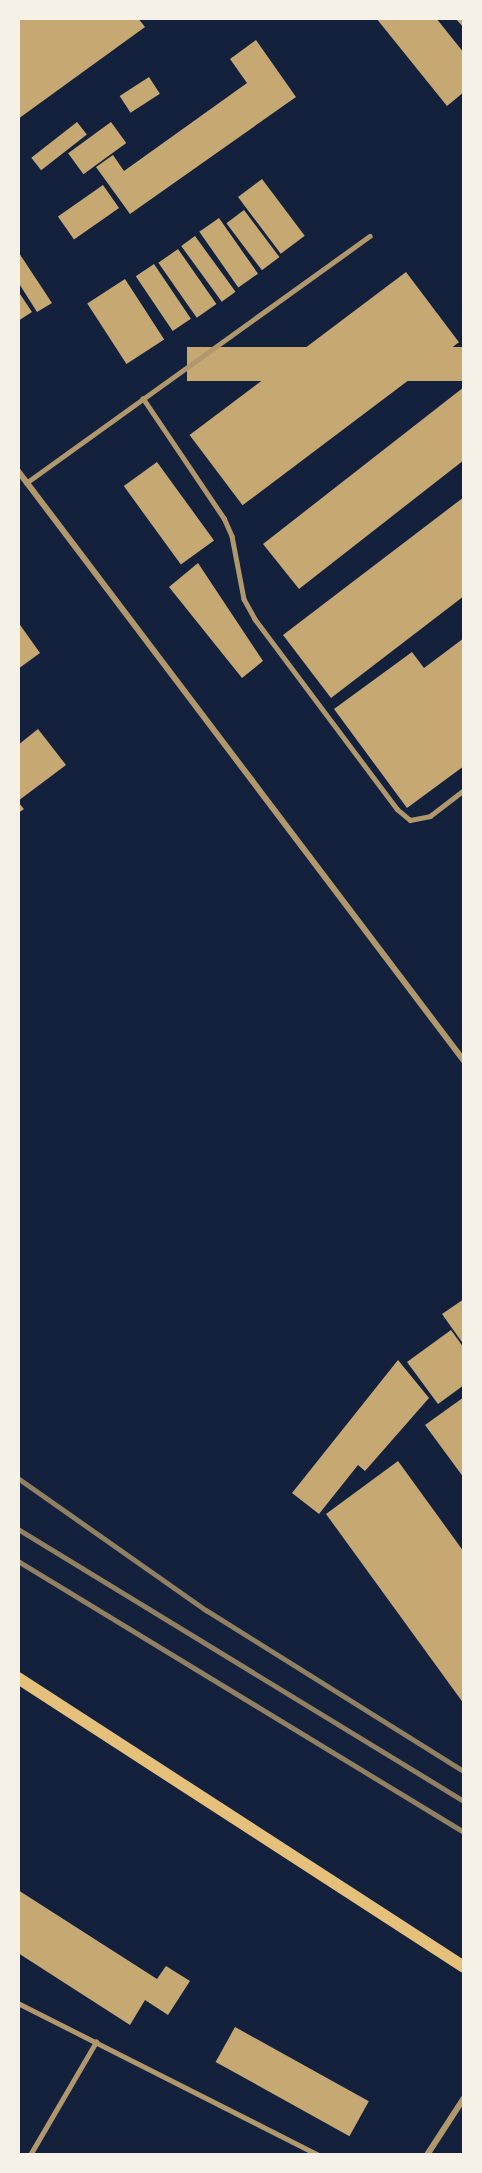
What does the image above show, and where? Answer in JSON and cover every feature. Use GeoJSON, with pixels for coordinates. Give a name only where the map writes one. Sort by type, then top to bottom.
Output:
{"type":"FeatureCollection","features":[{"type":"Feature","properties":{"kind":"main road"},"geometry":{"type":"LineString","coordinates":[[18,1678],[464,1967]]}},
{"type":"Feature","properties":{"kind":"street"},"geometry":{"type":"LineString","coordinates":[[18,471],[464,1061]]}},
{"type":"Feature","properties":{"kind":"street"},"geometry":{"type":"LineString","coordinates":[[427,2155],[464,2098]]}},
{"type":"Feature","properties":{"kind":"lane"},"geometry":{"type":"LineString","coordinates":[[26,483],[370,236]]}},
{"type":"Feature","properties":{"kind":"lane"},"geometry":{"type":"LineString","coordinates":[[142,398],[224,518],[232,536],[244,599],[255,619],[397,810],[410,820],[430,816],[464,790]]}},
{"type":"Feature","properties":{"kind":"lane"},"geometry":{"type":"LineString","coordinates":[[18,2003],[319,2155]]}},
{"type":"Feature","properties":{"kind":"lane"},"geometry":{"type":"LineString","coordinates":[[30,2155],[96,2042]]}},
{"type":"Feature","properties":{"kind":"building"},"geometry":{"type":"Polygon","coordinates":[[[18,18],[138,18],[145,27],[18,119],[18,18]]]}},
{"type":"Feature","properties":{"kind":"building"},"geometry":{"type":"Polygon","coordinates":[[[376,18],[436,18],[464,53],[464,92],[447,106],[376,18]]]}},
{"type":"Feature","properties":{"kind":"building"},"geometry":{"type":"Polygon","coordinates":[[[455,18],[464,18],[464,28],[455,18]]]}},
{"type":"Feature","properties":{"kind":"building"},"geometry":{"type":"Polygon","coordinates":[[[256,40],[296,97],[130,214],[96,167],[113,155],[124,171],[247,83],[230,59],[256,40]]]}},
{"type":"Feature","properties":{"kind":"building"},"geometry":{"type":"Polygon","coordinates":[[[149,77],[160,94],[131,113],[120,96],[149,77]]]}},
{"type":"Feature","properties":{"kind":"building"},"geometry":{"type":"Polygon","coordinates":[[[77,122],[87,135],[41,170],[31,158],[77,122]]]}},
{"type":"Feature","properties":{"kind":"building"},"geometry":{"type":"Polygon","coordinates":[[[111,122],[126,143],[83,174],[68,153],[111,122]]]}},
{"type":"Feature","properties":{"kind":"building"},"geometry":{"type":"Polygon","coordinates":[[[262,179],[305,236],[281,254],[238,197],[262,179]]]}},
{"type":"Feature","properties":{"kind":"building"},"geometry":{"type":"Polygon","coordinates":[[[103,185],[119,208],[74,239],[58,217],[103,185]]]}},
{"type":"Feature","properties":{"kind":"building"},"geometry":{"type":"Polygon","coordinates":[[[244,210],[280,257],[262,270],[226,223],[244,210]]]}},
{"type":"Feature","properties":{"kind":"building"},"geometry":{"type":"Polygon","coordinates":[[[219,218],[258,274],[238,287],[199,232],[219,218]]]}},
{"type":"Feature","properties":{"kind":"building"},"geometry":{"type":"Polygon","coordinates":[[[195,236],[236,292],[222,302],[181,246],[195,236]]]}},
{"type":"Feature","properties":{"kind":"building"},"geometry":{"type":"Polygon","coordinates":[[[178,249],[216,304],[197,318],[158,263],[178,249]]]}},
{"type":"Feature","properties":{"kind":"building"},"geometry":{"type":"Polygon","coordinates":[[[19,253],[52,303],[37,312],[18,282],[19,253]]]}},
{"type":"Feature","properties":{"kind":"building"},"geometry":{"type":"Polygon","coordinates":[[[154,264],[191,319],[173,331],[136,276],[154,264]]]}},
{"type":"Feature","properties":{"kind":"building"},"geometry":{"type":"Polygon","coordinates":[[[406,272],[459,342],[243,505],[190,435],[406,272]]]}},
{"type":"Feature","properties":{"kind":"building"},"geometry":{"type":"Polygon","coordinates":[[[125,279],[164,339],[126,364],[87,304],[125,279]]]}},
{"type":"Feature","properties":{"kind":"building"},"geometry":{"type":"Polygon","coordinates":[[[18,291],[32,312],[18,321],[18,291]]]}},
{"type":"Feature","properties":{"kind":"building"},"geometry":{"type":"Polygon","coordinates":[[[187,347],[464,347],[464,381],[187,381],[187,347]]]}},
{"type":"Feature","properties":{"kind":"building"},"geometry":{"type":"Polygon","coordinates":[[[464,387],[464,460],[299,589],[263,544],[464,387]]]}},
{"type":"Feature","properties":{"kind":"building"},"geometry":{"type":"Polygon","coordinates":[[[157,462],[214,540],[181,565],[124,486],[157,462]]]}},
{"type":"Feature","properties":{"kind":"building"},"geometry":{"type":"Polygon","coordinates":[[[464,497],[464,596],[331,698],[283,635],[464,497]]]}},
{"type":"Feature","properties":{"kind":"building"},"geometry":{"type":"Polygon","coordinates":[[[198,563],[263,661],[242,678],[169,587],[198,563]]]}},
{"type":"Feature","properties":{"kind":"building"},"geometry":{"type":"Polygon","coordinates":[[[18,622],[40,653],[18,669],[18,622]]]}},
{"type":"Feature","properties":{"kind":"building"},"geometry":{"type":"Polygon","coordinates":[[[464,638],[464,766],[407,808],[334,709],[412,652],[424,668],[464,638]]]}},
{"type":"Feature","properties":{"kind":"building"},"geometry":{"type":"Polygon","coordinates":[[[38,729],[66,765],[18,801],[18,745],[38,729]]]}},
{"type":"Feature","properties":{"kind":"building"},"geometry":{"type":"Polygon","coordinates":[[[18,802],[24,809],[18,813],[18,802]]]}},
{"type":"Feature","properties":{"kind":"building"},"geometry":{"type":"Polygon","coordinates":[[[464,1299],[464,1345],[442,1314],[464,1299]]]}},
{"type":"Feature","properties":{"kind":"building"},"geometry":{"type":"Polygon","coordinates":[[[451,1330],[464,1348],[464,1385],[438,1404],[407,1362],[451,1330]]]}},
{"type":"Feature","properties":{"kind":"building"},"geometry":{"type":"Polygon","coordinates":[[[398,1360],[429,1398],[365,1471],[358,1465],[319,1514],[292,1493],[398,1360]]]}},
{"type":"Feature","properties":{"kind":"building"},"geometry":{"type":"Polygon","coordinates":[[[464,1397],[464,1478],[425,1425],[464,1397]]]}},
{"type":"Feature","properties":{"kind":"building"},"geometry":{"type":"Polygon","coordinates":[[[398,1461],[464,1552],[464,1704],[326,1514],[398,1461]]]}},
{"type":"Feature","properties":{"kind":"building"},"geometry":{"type":"Polygon","coordinates":[[[18,1890],[157,1979],[166,1966],[190,1981],[168,2015],[145,2000],[130,2025],[18,1953],[18,1890]]]}},
{"type":"Feature","properties":{"kind":"building"},"geometry":{"type":"Polygon","coordinates":[[[235,2027],[369,2101],[349,2136],[216,2062],[235,2027]]]}},
{"type":"Feature","properties":{"kind":"railway"},"geometry":{"type":"LineString","coordinates":[[18,1478],[206,1610],[464,1771]]}},
{"type":"Feature","properties":{"kind":"railway"},"geometry":{"type":"LineString","coordinates":[[18,1529],[464,1801]]}},
{"type":"Feature","properties":{"kind":"railway"},"geometry":{"type":"LineString","coordinates":[[18,1561],[464,1832]]}}]}
